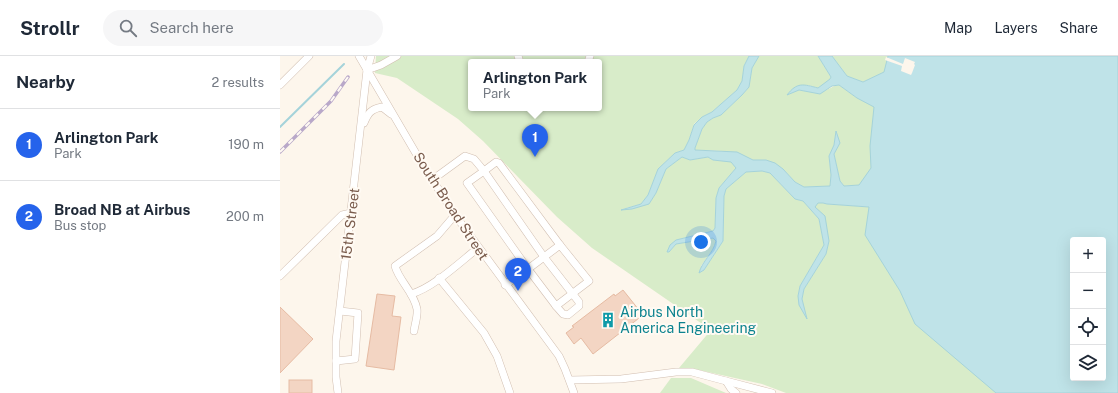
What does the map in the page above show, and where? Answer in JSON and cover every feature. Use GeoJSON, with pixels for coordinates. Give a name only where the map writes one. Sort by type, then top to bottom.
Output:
{"type":"FeatureCollection","features":[{"type":"Feature","properties":{"kind":"street"},"geometry":{"type":"LineString","coordinates":[[280,85],[309,56]]}},
{"type":"Feature","properties":{"kind":"street","name":"South Broad Street"},"geometry":{"type":"LineString","coordinates":[[359,56],[432,180],[455,215],[562,362],[574,393]]}},
{"type":"Feature","properties":{"kind":"street","name":"15th Street"},"geometry":{"type":"LineString","coordinates":[[338,393],[336,377],[336,342],[367,70],[371,56]]}},
{"type":"Feature","properties":{"kind":"street"},"geometry":{"type":"LineString","coordinates":[[367,70],[377,56]]}},
{"type":"Feature","properties":{"kind":"street"},"geometry":{"type":"LineString","coordinates":[[367,70],[397,56]]}},
{"type":"Feature","properties":{"kind":"street"},"geometry":{"type":"LineString","coordinates":[[361,130],[369,113],[376,108],[382,107],[394,116]]}},
{"type":"Feature","properties":{"kind":"street"},"geometry":{"type":"LineString","coordinates":[[432,180],[465,156],[474,159],[484,171],[544,257],[572,293],[579,302],[579,306],[568,315],[563,314],[556,306],[467,183],[484,171],[496,162],[499,163],[560,245],[589,281],[572,293],[556,306]]}},
{"type":"Feature","properties":{"kind":"street"},"geometry":{"type":"LineString","coordinates":[[280,276],[342,215],[351,213]]}},
{"type":"Feature","properties":{"kind":"street"},"geometry":{"type":"LineString","coordinates":[[414,331],[417,309],[411,294],[397,272],[395,266],[438,236],[455,215]]}},
{"type":"Feature","properties":{"kind":"street"},"geometry":{"type":"LineString","coordinates":[[506,285],[560,245]]}},
{"type":"Feature","properties":{"kind":"street"},"geometry":{"type":"LineString","coordinates":[[411,294],[417,292],[439,278],[478,248]]}},
{"type":"Feature","properties":{"kind":"street"},"geometry":{"type":"LineString","coordinates":[[439,278],[484,333],[497,356],[510,393]]}},
{"type":"Feature","properties":{"kind":"street"},"geometry":{"type":"LineString","coordinates":[[336,361],[355,360],[358,313],[340,311]]}},
{"type":"Feature","properties":{"kind":"street"},"geometry":{"type":"LineString","coordinates":[[570,380],[620,379],[676,372],[692,372],[772,393]]}},
{"type":"Feature","properties":{"kind":"street"},"geometry":{"type":"LineString","coordinates":[[726,381],[731,389],[736,393]]}},
{"type":"Feature","properties":{"kind":"green space"},"geometry":{"type":"Polygon","coordinates":[[[376,56],[749,56],[744,66],[742,81],[737,90],[712,112],[702,117],[694,124],[684,150],[675,153],[658,169],[648,195],[641,204],[623,209],[649,204],[656,193],[666,169],[682,157],[690,160],[708,157],[713,160],[731,161],[736,168],[719,188],[716,198],[715,228],[713,231],[676,240],[669,252],[676,244],[713,238],[716,241],[714,248],[701,266],[704,270],[723,241],[724,196],[726,189],[746,172],[762,171],[770,173],[795,199],[803,201],[819,219],[824,245],[800,286],[798,296],[806,317],[802,299],[804,289],[826,254],[829,241],[815,207],[817,203],[869,207],[859,185],[844,186],[840,181],[834,154],[839,143],[836,133],[834,145],[829,156],[831,175],[830,186],[804,187],[795,182],[783,169],[766,160],[753,160],[722,151],[695,150],[702,129],[707,122],[721,115],[749,87],[752,68],[759,56],[818,56],[831,77],[827,83],[818,88],[807,85],[799,90],[818,92],[839,85],[857,98],[883,73],[863,82],[847,76],[832,56],[1005,56],[1070,364],[1070,381],[1106,381],[1118,393],[786,393],[762,384],[694,369],[679,368],[711,330],[592,248],[557,217],[483,141],[458,119],[397,78],[375,73],[376,56]]]}},
{"type":"Feature","properties":{"kind":"green space"},"geometry":{"type":"Polygon","coordinates":[[[671,378],[691,378],[726,393],[660,393],[671,378]]]}},
{"type":"Feature","properties":{"kind":"water"},"geometry":{"type":"Polygon","coordinates":[[[749,56],[759,56],[752,68],[749,87],[721,115],[707,122],[702,129],[695,150],[737,152],[753,160],[766,160],[775,163],[795,182],[804,187],[830,186],[831,175],[829,156],[834,145],[836,131],[840,143],[834,154],[840,181],[844,186],[859,185],[871,168],[870,146],[874,107],[857,98],[839,85],[832,86],[820,94],[799,90],[787,95],[797,86],[804,85],[818,88],[830,79],[831,77],[818,56],[832,56],[847,76],[863,82],[884,72],[888,56],[1118,56],[1118,393],[996,393],[915,324],[900,291],[865,235],[869,207],[818,203],[815,207],[825,216],[829,241],[826,254],[804,289],[802,299],[807,319],[799,305],[798,296],[800,286],[824,245],[819,219],[803,201],[795,199],[770,173],[762,171],[746,172],[726,189],[724,196],[723,241],[704,270],[699,273],[702,265],[715,246],[716,241],[713,238],[676,244],[669,252],[667,252],[670,245],[676,240],[713,231],[715,228],[716,198],[719,188],[736,168],[731,162],[713,160],[708,157],[690,160],[682,157],[666,169],[656,193],[649,204],[632,209],[621,210],[641,204],[648,195],[658,169],[675,153],[684,150],[694,125],[702,117],[712,112],[737,90],[742,81],[744,66],[749,56]]]}},
{"type":"Feature","properties":{"kind":"pier"},"geometry":{"type":"Polygon","coordinates":[[[886,57],[903,64],[905,58],[915,62],[911,75],[901,71],[902,66],[885,60],[886,57]]]}},
{"type":"Feature","properties":{"kind":"building","name":"Airbus North America Engineering"},"geometry":{"type":"Polygon","coordinates":[[[623,290],[643,315],[593,354],[581,338],[574,344],[566,333],[574,327],[572,326],[614,294],[615,296],[623,290]]]}},
{"type":"Feature","properties":{"kind":"building"},"geometry":{"type":"Polygon","coordinates":[[[377,294],[395,296],[392,316],[401,317],[394,370],[366,366],[377,294]]]}},
{"type":"Feature","properties":{"kind":"building"},"geometry":{"type":"Polygon","coordinates":[[[280,307],[313,339],[280,373],[280,307]]]}},
{"type":"Feature","properties":{"kind":"building"},"geometry":{"type":"Polygon","coordinates":[[[289,380],[312,380],[312,393],[289,393],[289,380]]]}},
{"type":"Feature","properties":{"kind":"waterway"},"geometry":{"type":"LineString","coordinates":[[280,127],[344,64]]}},
{"type":"Feature","properties":{"kind":"railway"},"geometry":{"type":"LineString","coordinates":[[280,152],[331,101],[348,77]]}},
{"type":"Feature","properties":{"kind":"place","name":"Arlington Park"},"geometry":{"type":"Point","coordinates":[535,157]}},
{"type":"Feature","properties":{"kind":"place","name":"Broad NB at Airbus"},"geometry":{"type":"Point","coordinates":[518,291]}},
{"type":"Feature","properties":{"kind":"place","name":"Airbus North America Engineering"},"geometry":{"type":"Point","coordinates":[608,320]}}]}
